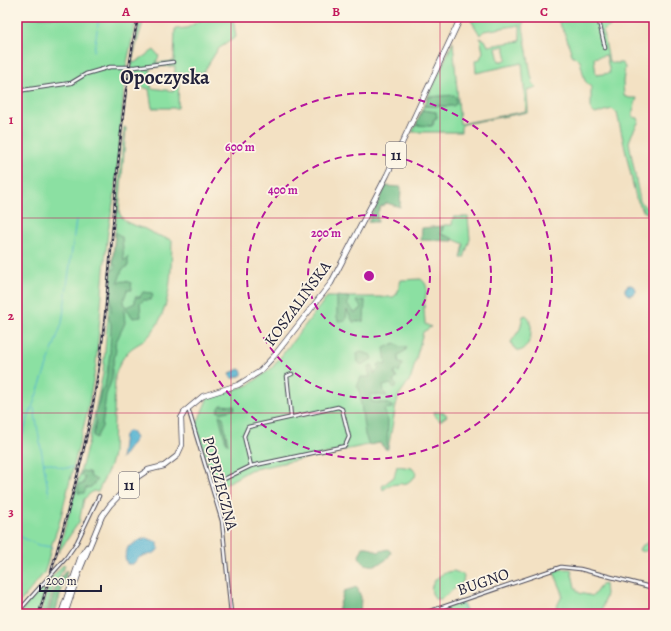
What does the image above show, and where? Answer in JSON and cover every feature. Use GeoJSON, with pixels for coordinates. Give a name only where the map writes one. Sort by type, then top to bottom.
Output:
{"type":"FeatureCollection","features":[{"type":"Feature","properties":{"kind":"highway","name":"KOSZALIŃSKA"},"geometry":{"type":"LineString","coordinates":[[188,408],[208,393],[238,385],[259,372],[274,356],[331,283],[387,175],[461,17]]}},
{"type":"Feature","properties":{"kind":"highway","name":"11"},"geometry":{"type":"LineString","coordinates":[[61,614],[81,556],[92,541],[102,516],[119,495],[142,474],[164,466],[177,456],[182,445],[181,418],[188,408]]}},
{"type":"Feature","properties":{"kind":"highway"},"geometry":{"type":"LineString","coordinates":[[65,614],[92,541]]}},
{"type":"Feature","properties":{"kind":"street"},"geometry":{"type":"LineString","coordinates":[[598,17],[605,48]]}},
{"type":"Feature","properties":{"kind":"street"},"geometry":{"type":"LineString","coordinates":[[17,91],[71,83],[86,74],[110,67],[135,67],[174,62]]}},
{"type":"Feature","properties":{"kind":"street"},"geometry":{"type":"LineString","coordinates":[[291,417],[287,376],[292,374]]}},
{"type":"Feature","properties":{"kind":"street","name":"POPRZECZNA"},"geometry":{"type":"LineString","coordinates":[[188,408],[223,524],[232,614]]}},
{"type":"Feature","properties":{"kind":"street"},"geometry":{"type":"LineString","coordinates":[[212,485],[251,466],[342,447],[348,443],[349,437],[341,408],[291,417],[247,428],[244,436],[251,466]]}},
{"type":"Feature","properties":{"kind":"street"},"geometry":{"type":"LineString","coordinates":[[17,613],[66,558],[77,542],[99,496]]}},
{"type":"Feature","properties":{"kind":"street","name":"BUGNO"},"geometry":{"type":"LineString","coordinates":[[422,614],[552,569],[574,568],[654,588]]}},
{"type":"Feature","properties":{"kind":"green space"},"geometry":{"type":"Polygon","coordinates":[[[17,17],[137,17],[126,67],[115,193],[108,231],[96,365],[87,413],[47,565],[44,573],[17,606],[17,17]]]}},
{"type":"Feature","properties":{"kind":"green space"},"geometry":{"type":"Polygon","coordinates":[[[140,17],[148,17],[143,22],[133,56],[140,17]]]}},
{"type":"Feature","properties":{"kind":"green space"},"geometry":{"type":"Polygon","coordinates":[[[206,17],[223,17],[233,19],[236,37],[218,49],[203,73],[179,74],[178,108],[152,108],[149,89],[129,80],[132,61],[134,63],[154,50],[159,56],[156,63],[174,61],[175,29],[187,28],[206,17]],[[175,66],[150,67],[151,88],[174,91],[175,66]]]}},
{"type":"Feature","properties":{"kind":"green space"},"geometry":{"type":"Polygon","coordinates":[[[469,17],[524,17],[523,27],[531,75],[533,83],[537,87],[527,90],[528,112],[464,124],[461,127],[461,132],[412,132],[416,125],[432,126],[434,123],[433,120],[437,118],[436,112],[422,110],[424,106],[449,106],[452,96],[428,97],[453,42],[460,124],[526,111],[522,63],[476,73],[475,61],[480,59],[483,52],[480,38],[485,40],[488,46],[520,41],[520,25],[484,31],[480,35],[469,17]],[[504,46],[496,48],[499,61],[507,59],[504,46]]]}},
{"type":"Feature","properties":{"kind":"green space"},"geometry":{"type":"Polygon","coordinates":[[[556,17],[623,17],[603,31],[609,61],[612,63],[622,63],[625,67],[623,82],[624,96],[637,98],[633,111],[633,117],[638,118],[639,121],[629,142],[640,201],[645,207],[654,213],[654,216],[643,211],[636,198],[617,113],[612,109],[595,114],[591,110],[591,87],[585,81],[580,61],[572,55],[566,36],[556,17]],[[606,55],[594,58],[596,75],[610,73],[606,55]]]}},
{"type":"Feature","properties":{"kind":"green space"},"geometry":{"type":"Polygon","coordinates":[[[454,95],[456,97],[456,104],[453,106],[424,106],[428,97],[454,95]]]}},
{"type":"Feature","properties":{"kind":"green space"},"geometry":{"type":"Polygon","coordinates":[[[422,110],[436,112],[437,117],[433,120],[433,125],[416,125],[422,110]]]}},
{"type":"Feature","properties":{"kind":"green space"},"geometry":{"type":"Polygon","coordinates":[[[124,127],[126,128],[119,212],[123,219],[129,224],[172,240],[169,291],[162,316],[156,327],[142,342],[128,352],[118,367],[115,376],[113,454],[110,466],[98,492],[93,491],[84,499],[79,522],[58,553],[89,440],[103,374],[124,127]]]}},
{"type":"Feature","properties":{"kind":"green space"},"geometry":{"type":"Polygon","coordinates":[[[386,186],[401,187],[400,207],[387,203],[380,207],[377,214],[378,222],[368,222],[386,186]]]}},
{"type":"Feature","properties":{"kind":"green space"},"geometry":{"type":"Polygon","coordinates":[[[453,217],[468,217],[470,239],[464,258],[461,258],[464,244],[441,234],[444,225],[452,225],[453,217]]]}},
{"type":"Feature","properties":{"kind":"green space"},"geometry":{"type":"Polygon","coordinates":[[[443,226],[441,234],[452,238],[453,241],[421,240],[422,228],[443,226]]]}},
{"type":"Feature","properties":{"kind":"green space"},"geometry":{"type":"Polygon","coordinates":[[[115,232],[122,237],[124,261],[128,257],[128,266],[122,270],[118,282],[126,281],[131,283],[132,290],[127,290],[123,303],[126,307],[135,303],[135,297],[140,297],[143,292],[152,293],[153,296],[150,300],[144,300],[140,303],[141,317],[133,318],[127,309],[124,310],[125,323],[115,344],[116,350],[112,370],[112,379],[106,395],[102,427],[96,438],[93,436],[96,420],[95,412],[101,391],[105,386],[110,353],[111,324],[108,316],[111,313],[111,273],[112,270],[116,268],[113,262],[115,232]]]}},
{"type":"Feature","properties":{"kind":"green space"},"geometry":{"type":"Polygon","coordinates":[[[421,279],[426,284],[427,289],[424,306],[425,324],[431,327],[423,332],[411,378],[399,395],[388,449],[385,449],[380,443],[377,443],[250,470],[219,488],[217,493],[216,481],[213,481],[196,426],[208,397],[249,385],[272,368],[327,297],[393,297],[397,294],[401,280],[421,279]]]}},
{"type":"Feature","properties":{"kind":"green space"},"geometry":{"type":"Polygon","coordinates":[[[337,296],[348,297],[349,302],[347,304],[355,313],[362,308],[356,301],[365,300],[364,321],[353,322],[347,310],[346,320],[338,321],[337,296]]]}},
{"type":"Feature","properties":{"kind":"green space"},"geometry":{"type":"Polygon","coordinates":[[[526,315],[531,323],[531,335],[527,346],[519,351],[513,347],[511,342],[520,329],[523,316],[526,315]]]}},
{"type":"Feature","properties":{"kind":"green space"},"geometry":{"type":"Polygon","coordinates":[[[395,343],[400,347],[407,347],[405,351],[398,355],[399,363],[403,364],[399,372],[396,370],[394,374],[397,378],[393,381],[397,386],[394,388],[391,384],[383,386],[384,392],[387,396],[370,394],[372,402],[385,403],[392,406],[392,408],[384,409],[388,421],[387,450],[380,443],[369,445],[365,435],[359,388],[357,387],[361,377],[370,377],[368,368],[371,365],[373,367],[374,374],[379,369],[378,365],[381,363],[384,365],[386,364],[384,348],[395,343]]]}},
{"type":"Feature","properties":{"kind":"green space"},"geometry":{"type":"Polygon","coordinates":[[[361,352],[371,355],[372,359],[361,365],[358,362],[357,354],[361,352]]]}},
{"type":"Feature","properties":{"kind":"green space"},"geometry":{"type":"Polygon","coordinates":[[[221,405],[234,406],[235,409],[221,413],[217,411],[221,405]]]}},
{"type":"Feature","properties":{"kind":"green space"},"geometry":{"type":"Polygon","coordinates":[[[434,412],[445,413],[447,416],[440,421],[435,416],[434,412]]]}},
{"type":"Feature","properties":{"kind":"green space"},"geometry":{"type":"Polygon","coordinates":[[[219,415],[223,417],[228,445],[225,439],[219,415]]]}},
{"type":"Feature","properties":{"kind":"green space"},"geometry":{"type":"Polygon","coordinates":[[[397,466],[412,468],[416,473],[415,477],[407,483],[390,485],[383,490],[382,486],[394,477],[397,466]]]}},
{"type":"Feature","properties":{"kind":"green space"},"geometry":{"type":"Polygon","coordinates":[[[82,471],[89,472],[91,477],[97,480],[91,487],[86,488],[84,493],[78,493],[78,485],[83,484],[85,478],[81,475],[82,471]]]}},
{"type":"Feature","properties":{"kind":"green space"},"geometry":{"type":"Polygon","coordinates":[[[654,540],[654,546],[651,548],[644,551],[639,550],[641,546],[654,540]]]}},
{"type":"Feature","properties":{"kind":"green space"},"geometry":{"type":"Polygon","coordinates":[[[363,547],[368,547],[378,552],[388,549],[391,552],[389,557],[385,560],[375,565],[370,565],[362,561],[359,556],[363,547]]]}},
{"type":"Feature","properties":{"kind":"green space"},"geometry":{"type":"Polygon","coordinates":[[[64,564],[65,566],[53,587],[46,614],[41,614],[51,578],[64,564]]]}},
{"type":"Feature","properties":{"kind":"green space"},"geometry":{"type":"Polygon","coordinates":[[[571,569],[575,587],[579,593],[593,596],[601,585],[605,584],[606,594],[601,614],[553,614],[562,596],[562,591],[553,570],[571,569]]]}},
{"type":"Feature","properties":{"kind":"green space"},"geometry":{"type":"Polygon","coordinates":[[[66,570],[67,571],[55,614],[48,614],[57,586],[66,570]]]}},
{"type":"Feature","properties":{"kind":"green space"},"geometry":{"type":"Polygon","coordinates":[[[454,571],[464,575],[463,582],[441,599],[435,599],[432,594],[433,584],[439,576],[444,573],[454,571]]]}},
{"type":"Feature","properties":{"kind":"green space"},"geometry":{"type":"Polygon","coordinates":[[[357,587],[361,597],[360,614],[337,614],[344,591],[357,587]]]}},
{"type":"Feature","properties":{"kind":"green space"},"geometry":{"type":"Polygon","coordinates":[[[41,589],[45,590],[38,614],[18,614],[41,589]]]}},
{"type":"Feature","properties":{"kind":"green space"},"geometry":{"type":"Polygon","coordinates":[[[462,602],[468,614],[426,614],[462,602]]]}},
{"type":"Feature","properties":{"kind":"green space"},"geometry":{"type":"Polygon","coordinates":[[[98,608],[105,608],[113,614],[88,614],[98,608]]]}},
{"type":"Feature","properties":{"kind":"water"},"geometry":{"type":"Polygon","coordinates":[[[628,285],[632,285],[634,286],[634,294],[628,295],[625,292],[625,288],[628,285]]]}},
{"type":"Feature","properties":{"kind":"water"},"geometry":{"type":"Polygon","coordinates":[[[239,369],[242,371],[242,375],[233,379],[229,375],[230,373],[239,369]]]}},
{"type":"Feature","properties":{"kind":"water"},"geometry":{"type":"Polygon","coordinates":[[[128,431],[132,432],[136,438],[121,459],[124,435],[128,431]]]}},
{"type":"Feature","properties":{"kind":"water"},"geometry":{"type":"Polygon","coordinates":[[[147,538],[157,542],[159,548],[157,551],[153,554],[140,557],[133,564],[127,564],[125,557],[128,547],[147,538]]]}},
{"type":"Feature","properties":{"kind":"waterway"},"geometry":{"type":"LineString","coordinates":[[94,51],[99,17]]}},
{"type":"Feature","properties":{"kind":"waterway"},"geometry":{"type":"LineString","coordinates":[[17,446],[62,323],[76,220]]}},
{"type":"Feature","properties":{"kind":"waterway"},"geometry":{"type":"LineString","coordinates":[[34,408],[49,495]]}},
{"type":"Feature","properties":{"kind":"waterway"},"geometry":{"type":"LineString","coordinates":[[44,463],[64,468],[73,467]]}},
{"type":"Feature","properties":{"kind":"waterway"},"geometry":{"type":"LineString","coordinates":[[17,535],[38,545],[52,547]]}},
{"type":"Feature","properties":{"kind":"waterway"},"geometry":{"type":"LineString","coordinates":[[460,603],[467,614]]}},
{"type":"Feature","properties":{"kind":"railway"},"geometry":{"type":"LineString","coordinates":[[39,614],[74,487],[95,391],[105,316],[124,102],[138,17]]}},
{"type":"Feature","properties":{"kind":"district","name":"Opoczyska"},"geometry":{"type":"Point","coordinates":[165,77]}}]}
